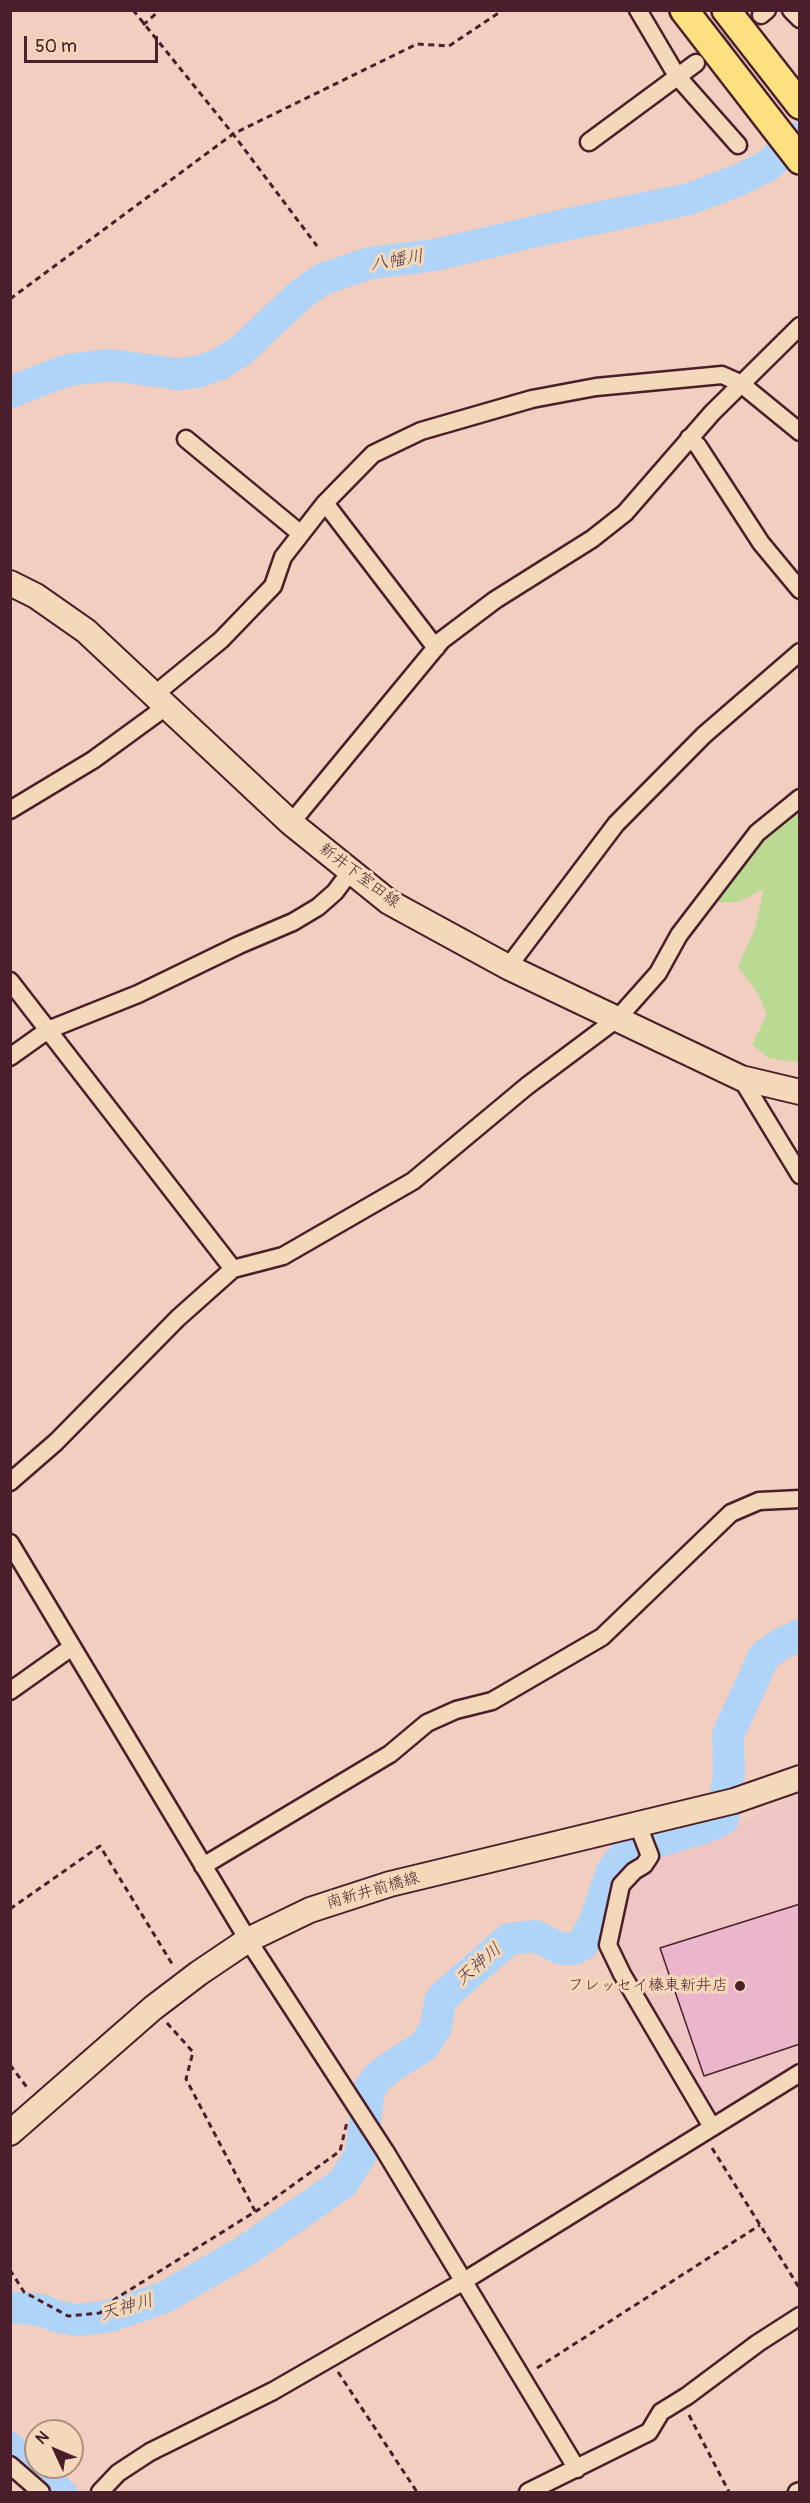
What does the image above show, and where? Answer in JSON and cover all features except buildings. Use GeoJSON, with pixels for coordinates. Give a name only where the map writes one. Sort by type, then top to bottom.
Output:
{"type":"FeatureCollection","features":[{"type":"Feature","properties":{"kind":"main road"},"geometry":{"type":"LineString","coordinates":[[684,10],[800,160]]}},
{"type":"Feature","properties":{"kind":"main road"},"geometry":{"type":"LineString","coordinates":[[726,10],[793,98]]}},
{"type":"Feature","properties":{"kind":"main road","name":"新井下室田線"},"geometry":{"type":"LineString","coordinates":[[10,583],[36,596],[86,631],[291,823],[389,902],[508,967],[741,1078],[800,1092]]}},
{"type":"Feature","properties":{"kind":"main road","name":"南新井前橋線"},"geometry":{"type":"LineString","coordinates":[[10,2133],[153,2008],[184,1984],[248,1940],[310,1910],[390,1884],[745,1798],[800,1778]]}},
{"type":"Feature","properties":{"kind":"street"},"geometry":{"type":"LineString","coordinates":[[638,10],[676,76],[738,146]]}},
{"type":"Feature","properties":{"kind":"street"},"geometry":{"type":"LineString","coordinates":[[791,10],[800,19]]}},
{"type":"Feature","properties":{"kind":"street"},"geometry":{"type":"LineString","coordinates":[[589,142],[696,63]]}},
{"type":"Feature","properties":{"kind":"street"},"geometry":{"type":"LineString","coordinates":[[291,823],[442,640],[495,600],[592,539],[625,513],[740,383],[800,326]]}},
{"type":"Feature","properties":{"kind":"street"},"geometry":{"type":"LineString","coordinates":[[10,810],[93,760],[160,700],[273,586],[283,557],[325,503],[373,454],[421,431],[532,399],[596,387],[722,375],[740,383],[800,432]]}},
{"type":"Feature","properties":{"kind":"street"},"geometry":{"type":"LineString","coordinates":[[689,438],[698,446],[760,543],[800,590]]}},
{"type":"Feature","properties":{"kind":"street"},"geometry":{"type":"LineString","coordinates":[[186,439],[301,534]]}},
{"type":"Feature","properties":{"kind":"street"},"geometry":{"type":"LineString","coordinates":[[325,503],[436,648]]}},
{"type":"Feature","properties":{"kind":"street"},"geometry":{"type":"LineString","coordinates":[[508,967],[616,824],[704,735],[800,652]]}},
{"type":"Feature","properties":{"kind":"street"},"geometry":{"type":"LineString","coordinates":[[10,1482],[56,1442],[177,1318],[233,1269],[283,1256],[412,1180],[527,1086],[618,1018],[658,973],[679,935],[757,833],[800,798]]}},
{"type":"Feature","properties":{"kind":"street"},"geometry":{"type":"LineString","coordinates":[[10,1058],[48,1030],[138,994],[239,945],[293,922],[318,908],[335,892],[350,872]]}},
{"type":"Feature","properties":{"kind":"street"},"geometry":{"type":"LineString","coordinates":[[10,981],[233,1269]]}},
{"type":"Feature","properties":{"kind":"street"},"geometry":{"type":"LineString","coordinates":[[741,1078],[800,1175]]}},
{"type":"Feature","properties":{"kind":"street"},"geometry":{"type":"LineString","coordinates":[[203,1866],[390,1754],[427,1724],[456,1710],[492,1701],[602,1637],[731,1513],[759,1501],[800,1499]]}},
{"type":"Feature","properties":{"kind":"street"},"geometry":{"type":"LineString","coordinates":[[10,1543],[248,1940],[352,2100],[577,2469]]}},
{"type":"Feature","properties":{"kind":"street"},"geometry":{"type":"LineString","coordinates":[[10,1691],[72,1647]]}},
{"type":"Feature","properties":{"kind":"street"},"geometry":{"type":"LineString","coordinates":[[638,1825],[651,1856],[621,1885],[608,1945],[707,2130]]}},
{"type":"Feature","properties":{"kind":"street"},"geometry":{"type":"LineString","coordinates":[[100,2493],[118,2473],[150,2452],[273,2391],[464,2281],[800,2073]]}},
{"type":"Feature","properties":{"kind":"street"},"geometry":{"type":"LineString","coordinates":[[528,2493],[649,2432],[662,2412],[758,2343],[800,2316]]}},
{"type":"Feature","properties":{"kind":"street"},"geometry":{"type":"LineString","coordinates":[[13,2470],[41,2493]]}},
{"type":"Feature","properties":{"kind":"path"},"geometry":{"type":"LineString","coordinates":[[133,10],[233,134],[317,246]]}},
{"type":"Feature","properties":{"kind":"path"},"geometry":{"type":"LineString","coordinates":[[143,25],[160,10]]}},
{"type":"Feature","properties":{"kind":"path"},"geometry":{"type":"LineString","coordinates":[[10,299],[233,134],[417,44],[448,46],[503,10]]}},
{"type":"Feature","properties":{"kind":"path"},"geometry":{"type":"LineString","coordinates":[[10,1909],[100,1846],[184,1984]]}},
{"type":"Feature","properties":{"kind":"path"},"geometry":{"type":"LineString","coordinates":[[153,2008],[193,2052],[186,2079],[255,2211]]}},
{"type":"Feature","properties":{"kind":"path"},"geometry":{"type":"LineString","coordinates":[[10,2065],[41,2106]]}},
{"type":"Feature","properties":{"kind":"path"},"geometry":{"type":"LineString","coordinates":[[10,2270],[24,2292],[68,2316],[100,2313],[116,2300],[255,2211],[340,2151],[352,2100]]}},
{"type":"Feature","properties":{"kind":"path"},"geometry":{"type":"LineString","coordinates":[[707,2130],[760,2225],[800,2289]]}},
{"type":"Feature","properties":{"kind":"path"},"geometry":{"type":"LineString","coordinates":[[521,2378],[760,2225]]}},
{"type":"Feature","properties":{"kind":"path"},"geometry":{"type":"LineString","coordinates":[[329,2358],[417,2493]]}},
{"type":"Feature","properties":{"kind":"path"},"geometry":{"type":"LineString","coordinates":[[681,2400],[729,2493]]}},
{"type":"Feature","properties":{"kind":"shaded area"},"geometry":{"type":"Polygon","coordinates":[[[799,1793],[799,2068],[723,2117],[712,2115],[613,1949],[620,1902],[653,1850],[748,1821],[764,1809],[799,1793]]]}},
{"type":"Feature","properties":{"kind":"green space"},"geometry":{"type":"Polygon","coordinates":[[[799,806],[799,1062],[768,1058],[752,1044],[767,1015],[759,995],[738,967],[754,931],[764,889],[738,902],[714,902],[749,849],[799,806]]]}},
{"type":"Feature","properties":{"kind":"waterway","name":"八幡川"},"geometry":{"type":"LineString","coordinates":[[10,392],[68,370],[110,365],[178,374],[197,372],[220,364],[242,350],[301,294],[323,279],[370,263],[435,255],[689,199],[739,180],[767,166],[800,137]]}},
{"type":"Feature","properties":{"kind":"waterway","name":"天神川"},"geometry":{"type":"LineString","coordinates":[[10,2307],[41,2310],[59,2317],[77,2320],[111,2316],[165,2297],[245,2251],[343,2183],[361,2154],[369,2090],[377,2078],[424,2046],[436,2027],[440,2001],[445,1995],[509,1939],[535,1936],[561,1949],[574,1949],[582,1945],[595,1921],[612,1871],[622,1858],[634,1849],[712,1825],[723,1819],[729,1772],[728,1735],[764,1656],[800,1635]]}},
{"type":"Feature","properties":{"kind":"waterway"},"geometry":{"type":"LineString","coordinates":[[10,2441],[24,2453]]}},
{"type":"Feature","properties":{"kind":"waterway"},"geometry":{"type":"LineString","coordinates":[[53,2479],[68,2492]]}},
{"type":"Feature","properties":{"kind":"tunnel"},"geometry":{"type":"LineString","coordinates":[[696,63],[761,15]]}},
{"type":"Feature","properties":{"kind":"place","name":"フレッセイ榛東新井店"},"geometry":{"type":"Point","coordinates":[740,1986]}}]}
